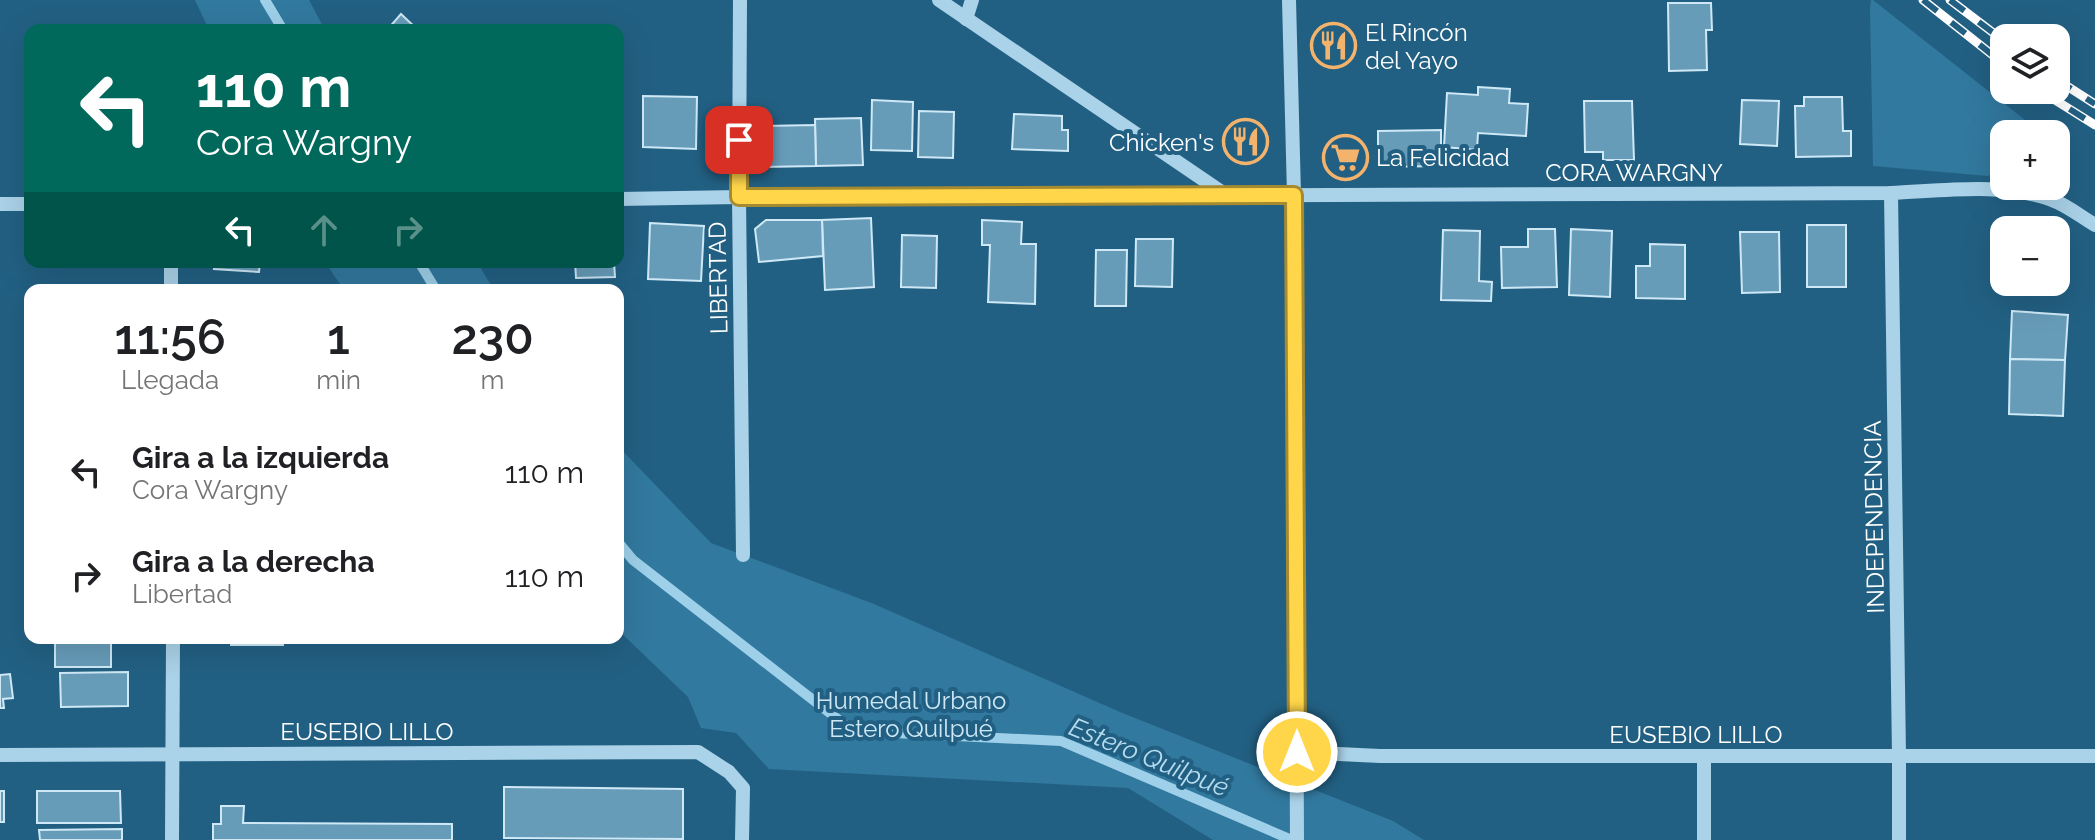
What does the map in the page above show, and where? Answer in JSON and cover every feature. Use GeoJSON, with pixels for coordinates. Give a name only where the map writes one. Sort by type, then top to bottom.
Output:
{"type":"FeatureCollection","features":[{"type":"Feature","properties":{"kind":"street","name":"LIBERTAD"},"geometry":{"type":"LineString","coordinates":[[740,0],[743,555]]}},
{"type":"Feature","properties":{"kind":"street"},"geometry":{"type":"LineString","coordinates":[[939,0],[1226,196]]}},
{"type":"Feature","properties":{"kind":"street"},"geometry":{"type":"LineString","coordinates":[[966,19],[972,0]]}},
{"type":"Feature","properties":{"kind":"street"},"geometry":{"type":"LineString","coordinates":[[1289,0],[1294,195],[1297,840]]}},
{"type":"Feature","properties":{"kind":"street","name":"CORA WARGNY"},"geometry":{"type":"LineString","coordinates":[[624,199],[1891,193],[1979,190],[2021,192],[2053,200],[2095,225]]}},
{"type":"Feature","properties":{"kind":"street","name":"INDEPENDENCIA"},"geometry":{"type":"LineString","coordinates":[[1891,193],[1899,840]]}},
{"type":"Feature","properties":{"kind":"street"},"geometry":{"type":"LineString","coordinates":[[0,204],[24,204]]}},
{"type":"Feature","properties":{"kind":"street"},"geometry":{"type":"LineString","coordinates":[[172,840],[173,644]]}},
{"type":"Feature","properties":{"kind":"street","name":"EUSEBIO LILLO"},"geometry":{"type":"LineString","coordinates":[[0,755],[698,752],[729,772],[743,788],[742,840]]}},
{"type":"Feature","properties":{"kind":"street","name":"EUSEBIO LILLO"},"geometry":{"type":"LineString","coordinates":[[1297,752],[1380,756],[2095,756]]}},
{"type":"Feature","properties":{"kind":"street"},"geometry":{"type":"LineString","coordinates":[[1704,756],[1704,840]]}},
{"type":"Feature","properties":{"kind":"green space"},"geometry":{"type":"Polygon","coordinates":[[[195,0],[309,0],[322,24],[206,24],[195,0]]]}},
{"type":"Feature","properties":{"kind":"green space"},"geometry":{"type":"Polygon","coordinates":[[[1873,0],[1990,92],[1990,104],[2005,104],[2025,120],[1990,120],[1988,176],[1873,166],[1870,9],[1873,0]]]}},
{"type":"Feature","properties":{"kind":"green space"},"geometry":{"type":"Polygon","coordinates":[[[329,268],[481,268],[490,284],[340,284],[329,268]]]}},
{"type":"Feature","properties":{"kind":"green space","name":"Humedal Urbano Estero Quilpué"},"geometry":{"type":"Polygon","coordinates":[[[624,452],[711,543],[874,604],[1120,712],[1393,821],[1424,840],[1213,840],[1128,788],[769,769],[736,733],[701,728],[688,697],[624,636],[624,452]]]}},
{"type":"Feature","properties":{"kind":"building"},"geometry":{"type":"Polygon","coordinates":[[[1668,3],[1711,3],[1712,30],[1706,30],[1707,70],[1669,71],[1668,3]]]}},
{"type":"Feature","properties":{"kind":"building"},"geometry":{"type":"Polygon","coordinates":[[[401,14],[412,24],[392,24],[401,14]]]}},
{"type":"Feature","properties":{"kind":"building"},"geometry":{"type":"Polygon","coordinates":[[[1478,87],[1510,89],[1509,103],[1528,104],[1526,136],[1478,133],[1477,150],[1444,147],[1447,93],[1478,95],[1478,87]]]}},
{"type":"Feature","properties":{"kind":"building"},"geometry":{"type":"Polygon","coordinates":[[[643,96],[697,97],[696,149],[643,147],[643,96]]]}},
{"type":"Feature","properties":{"kind":"building"},"geometry":{"type":"Polygon","coordinates":[[[1804,97],[1842,97],[1843,131],[1851,131],[1851,156],[1796,157],[1795,106],[1804,106],[1804,97]]]}},
{"type":"Feature","properties":{"kind":"building"},"geometry":{"type":"Polygon","coordinates":[[[872,100],[913,102],[912,151],[871,150],[872,100]]]}},
{"type":"Feature","properties":{"kind":"building"},"geometry":{"type":"Polygon","coordinates":[[[1742,100],[1779,101],[1777,146],[1740,144],[1742,100]]]}},
{"type":"Feature","properties":{"kind":"building"},"geometry":{"type":"Polygon","coordinates":[[[1584,101],[1632,101],[1634,160],[1603,160],[1603,152],[1585,152],[1584,101]]]}},
{"type":"Feature","properties":{"kind":"building"},"geometry":{"type":"Polygon","coordinates":[[[919,111],[954,112],[953,158],[918,157],[919,111]]]}},
{"type":"Feature","properties":{"kind":"building"},"geometry":{"type":"Polygon","coordinates":[[[1014,114],[1062,116],[1062,130],[1068,130],[1068,151],[1012,149],[1014,114]]]}},
{"type":"Feature","properties":{"kind":"building"},"geometry":{"type":"Polygon","coordinates":[[[861,118],[863,165],[816,166],[815,119],[861,118]]]}},
{"type":"Feature","properties":{"kind":"building"},"geometry":{"type":"Polygon","coordinates":[[[815,125],[816,166],[761,167],[759,126],[815,125]]]}},
{"type":"Feature","properties":{"kind":"building"},"geometry":{"type":"Polygon","coordinates":[[[1441,130],[1441,166],[1378,167],[1378,131],[1441,130]]]}},
{"type":"Feature","properties":{"kind":"building"},"geometry":{"type":"Polygon","coordinates":[[[871,218],[874,287],[825,290],[822,220],[871,218]]]}},
{"type":"Feature","properties":{"kind":"building"},"geometry":{"type":"Polygon","coordinates":[[[766,220],[822,220],[823,256],[759,262],[755,229],[766,220]]]}},
{"type":"Feature","properties":{"kind":"building"},"geometry":{"type":"Polygon","coordinates":[[[982,220],[1022,222],[1021,244],[1036,244],[1035,304],[988,302],[990,245],[982,245],[982,220]]]}},
{"type":"Feature","properties":{"kind":"building"},"geometry":{"type":"Polygon","coordinates":[[[650,223],[704,226],[701,281],[648,279],[650,223]]]}},
{"type":"Feature","properties":{"kind":"building"},"geometry":{"type":"Polygon","coordinates":[[[1807,225],[1846,225],[1846,287],[1807,287],[1807,225]]]}},
{"type":"Feature","properties":{"kind":"building"},"geometry":{"type":"Polygon","coordinates":[[[1528,229],[1555,229],[1557,287],[1502,288],[1501,247],[1528,247],[1528,229]]]}},
{"type":"Feature","properties":{"kind":"building"},"geometry":{"type":"Polygon","coordinates":[[[1571,229],[1612,231],[1610,297],[1569,295],[1571,229]]]}},
{"type":"Feature","properties":{"kind":"building"},"geometry":{"type":"Polygon","coordinates":[[[1443,230],[1480,231],[1479,281],[1492,282],[1491,301],[1441,300],[1443,230]]]}},
{"type":"Feature","properties":{"kind":"building"},"geometry":{"type":"Polygon","coordinates":[[[1740,232],[1779,232],[1780,292],[1742,293],[1740,232]]]}},
{"type":"Feature","properties":{"kind":"building"},"geometry":{"type":"Polygon","coordinates":[[[902,235],[937,236],[936,288],[901,287],[902,235]]]}},
{"type":"Feature","properties":{"kind":"building"},"geometry":{"type":"Polygon","coordinates":[[[1136,239],[1173,239],[1172,287],[1135,286],[1136,239]]]}},
{"type":"Feature","properties":{"kind":"building"},"geometry":{"type":"Polygon","coordinates":[[[1650,244],[1685,245],[1685,299],[1636,298],[1636,266],[1650,266],[1650,244]]]}},
{"type":"Feature","properties":{"kind":"building"},"geometry":{"type":"Polygon","coordinates":[[[1096,250],[1127,250],[1126,306],[1095,306],[1096,250]]]}},
{"type":"Feature","properties":{"kind":"building"},"geometry":{"type":"Polygon","coordinates":[[[214,268],[259,268],[259,272],[214,268]]]}},
{"type":"Feature","properties":{"kind":"building"},"geometry":{"type":"Polygon","coordinates":[[[575,268],[614,268],[615,277],[576,278],[575,268]]]}},
{"type":"Feature","properties":{"kind":"building"},"geometry":{"type":"Polygon","coordinates":[[[2012,311],[2068,315],[2065,360],[2010,359],[2012,311]]]}},
{"type":"Feature","properties":{"kind":"building"},"geometry":{"type":"Polygon","coordinates":[[[2010,359],[2065,360],[2063,416],[2009,414],[2010,359]]]}},
{"type":"Feature","properties":{"kind":"building"},"geometry":{"type":"Polygon","coordinates":[[[55,644],[111,644],[111,667],[55,667],[55,644]]]}},
{"type":"Feature","properties":{"kind":"building"},"geometry":{"type":"Polygon","coordinates":[[[231,644],[283,644],[283,645],[231,644]]]}},
{"type":"Feature","properties":{"kind":"building"},"geometry":{"type":"Polygon","coordinates":[[[128,672],[128,706],[61,707],[60,673],[128,672]]]}},
{"type":"Feature","properties":{"kind":"building"},"geometry":{"type":"Polygon","coordinates":[[[10,674],[13,698],[3,699],[4,708],[0,708],[0,675],[10,674]]]}},
{"type":"Feature","properties":{"kind":"building"},"geometry":{"type":"Polygon","coordinates":[[[504,787],[683,789],[683,839],[504,838],[504,787]]]}},
{"type":"Feature","properties":{"kind":"building"},"geometry":{"type":"Polygon","coordinates":[[[0,791],[4,791],[4,822],[0,822],[0,791]]]}},
{"type":"Feature","properties":{"kind":"building"},"geometry":{"type":"Polygon","coordinates":[[[37,791],[120,791],[121,823],[37,823],[37,791]]]}},
{"type":"Feature","properties":{"kind":"building"},"geometry":{"type":"Polygon","coordinates":[[[221,806],[244,806],[243,823],[452,824],[452,840],[213,840],[213,824],[221,824],[221,806]]]}},
{"type":"Feature","properties":{"kind":"building"},"geometry":{"type":"Polygon","coordinates":[[[122,829],[122,840],[40,840],[39,830],[122,829]]]}},
{"type":"Feature","properties":{"kind":"waterway","name":"Estero Quilpué"},"geometry":{"type":"LineString","coordinates":[[265,0],[279,24]]}},
{"type":"Feature","properties":{"kind":"waterway","name":"Estero Quilpué"},"geometry":{"type":"LineString","coordinates":[[423,268],[432,284]]}},
{"type":"Feature","properties":{"kind":"waterway","name":"Estero Quilpué"},"geometry":{"type":"LineString","coordinates":[[624,549],[633,560],[853,731],[1061,741],[1292,840]]}},
{"type":"Feature","properties":{"kind":"railway"},"geometry":{"type":"LineString","coordinates":[[1923,0],[1990,53]]}},
{"type":"Feature","properties":{"kind":"railway"},"geometry":{"type":"LineString","coordinates":[[1950,0],[1990,30]]}},
{"type":"Feature","properties":{"kind":"railway"},"geometry":{"type":"LineString","coordinates":[[2070,88],[2095,104]]}},
{"type":"Feature","properties":{"kind":"railway"},"geometry":{"type":"LineString","coordinates":[[2061,104],[2095,125]]}},
{"type":"Feature","properties":{"kind":"place","name":"El Rincón del Yayo"},"geometry":{"type":"Point","coordinates":[1334,46]}},
{"type":"Feature","properties":{"kind":"place","name":"Chicken's"},"geometry":{"type":"Point","coordinates":[1245,142]}},
{"type":"Feature","properties":{"kind":"place","name":"La Felicidad"},"geometry":{"type":"Point","coordinates":[1345,157]}},
{"type":"Feature","properties":{"kind":"route"},"geometry":{"type":"LineString","coordinates":[[739,140],[739,197],[1294,195],[1297,752]]}}]}
